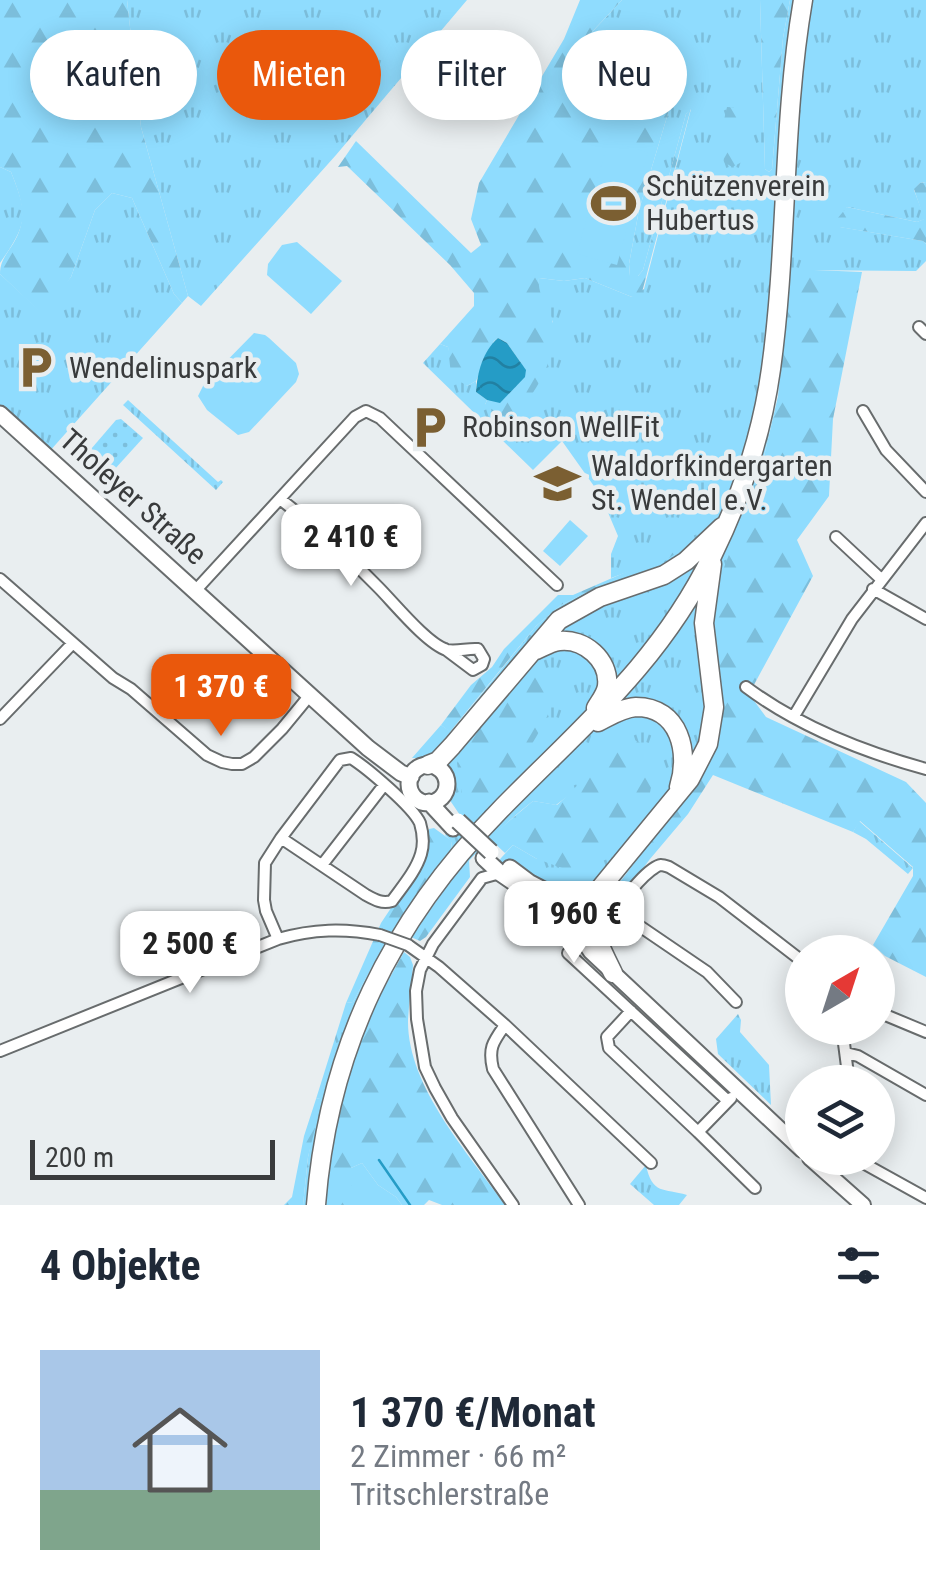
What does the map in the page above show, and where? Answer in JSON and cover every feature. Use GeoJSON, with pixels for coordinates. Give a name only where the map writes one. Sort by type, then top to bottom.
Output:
{"type":"FeatureCollection","features":[{"type":"Feature","properties":{"kind":"highway"},"geometry":{"type":"LineString","coordinates":[[316,1205],[326,1126],[339,1071],[377,978],[402,932],[460,854],[646,660],[679,614],[729,520],[762,418],[771,370],[788,115],[803,0]]}},
{"type":"Feature","properties":{"kind":"highway"},"geometry":{"type":"LineString","coordinates":[[436,769],[559,620],[600,597],[664,575],[686,561],[729,520]]}},
{"type":"Feature","properties":{"kind":"highway"},"geometry":{"type":"LineString","coordinates":[[581,902],[616,870],[690,779],[708,744],[712,682],[704,623],[713,554]]}},
{"type":"Feature","properties":{"kind":"highway"},"geometry":{"type":"LineString","coordinates":[[533,651],[560,641],[573,642],[585,646],[601,662],[606,687],[581,731]]}},
{"type":"Feature","properties":{"kind":"highway"},"geometry":{"type":"LineString","coordinates":[[581,731],[629,708],[661,714],[676,730],[685,756],[677,793]]}},
{"type":"Feature","properties":{"kind":"highway"},"geometry":{"type":"LineString","coordinates":[[613,973],[596,938],[594,924],[616,870]]}},
{"type":"Feature","properties":{"kind":"main road","name":"Tholeyer Straße"},"geometry":{"type":"LineString","coordinates":[[0,414],[368,748],[411,777]]}},
{"type":"Feature","properties":{"kind":"main road"},"geometry":{"type":"LineString","coordinates":[[456,824],[444,799],[447,783],[436,769],[419,767],[411,777],[413,795],[430,802],[456,824],[500,874],[538,899],[550,902],[566,891],[581,902],[582,919],[574,927],[557,927],[548,920],[550,902]]}},
{"type":"Feature","properties":{"kind":"main road"},"geometry":{"type":"LineString","coordinates":[[430,802],[444,793]]}},
{"type":"Feature","properties":{"kind":"main road"},"geometry":{"type":"LineString","coordinates":[[485,854],[530,883],[550,902]]}},
{"type":"Feature","properties":{"kind":"main road"},"geometry":{"type":"LineString","coordinates":[[574,927],[591,952],[734,1096],[785,1137]]}},
{"type":"Feature","properties":{"kind":"main road"},"geometry":{"type":"LineString","coordinates":[[830,1175],[864,1205]]}},
{"type":"Feature","properties":{"kind":"street"},"geometry":{"type":"LineString","coordinates":[[195,591],[360,412],[372,412],[557,584]]}},
{"type":"Feature","properties":{"kind":"street"},"geometry":{"type":"LineString","coordinates":[[863,412],[886,450],[926,492]]}},
{"type":"Feature","properties":{"kind":"street"},"geometry":{"type":"LineString","coordinates":[[280,499],[444,649]]}},
{"type":"Feature","properties":{"kind":"street"},"geometry":{"type":"LineString","coordinates":[[794,716],[840,638],[926,523]]}},
{"type":"Feature","properties":{"kind":"street"},"geometry":{"type":"LineString","coordinates":[[836,538],[881,579]]}},
{"type":"Feature","properties":{"kind":"street"},"geometry":{"type":"LineString","coordinates":[[0,579],[113,678],[222,762],[242,764],[254,758],[310,695]]}},
{"type":"Feature","properties":{"kind":"street"},"geometry":{"type":"LineString","coordinates":[[873,590],[926,619]]}},
{"type":"Feature","properties":{"kind":"street"},"geometry":{"type":"LineString","coordinates":[[0,719],[72,644]]}},
{"type":"Feature","properties":{"kind":"street"},"geometry":{"type":"LineString","coordinates":[[746,687],[794,716],[888,758],[926,769]]}},
{"type":"Feature","properties":{"kind":"street"},"geometry":{"type":"LineString","coordinates":[[278,939],[264,900],[265,863],[281,838],[340,760],[357,762],[414,813],[423,835],[423,849],[392,901],[376,901],[281,838]]}},
{"type":"Feature","properties":{"kind":"street"},"geometry":{"type":"LineString","coordinates":[[322,865],[384,785]]}},
{"type":"Feature","properties":{"kind":"street"},"geometry":{"type":"LineString","coordinates":[[485,854],[482,878],[420,970],[416,991],[420,1045],[425,1067],[452,1118],[513,1205]]}},
{"type":"Feature","properties":{"kind":"street"},"geometry":{"type":"LineString","coordinates":[[736,1002],[707,972],[628,917],[623,902],[628,894],[654,868],[669,866],[720,897],[785,948]]}},
{"type":"Feature","properties":{"kind":"street"},"geometry":{"type":"LineString","coordinates":[[482,878],[500,874]]}},
{"type":"Feature","properties":{"kind":"street"},"geometry":{"type":"LineString","coordinates":[[0,1051],[278,939],[320,930],[349,929],[380,935],[426,956],[651,1162]]}},
{"type":"Feature","properties":{"kind":"street"},"geometry":{"type":"LineString","coordinates":[[568,953],[734,1096],[698,1132]]}},
{"type":"Feature","properties":{"kind":"street"},"geometry":{"type":"LineString","coordinates":[[631,1011],[607,1037],[609,1048],[755,1188]]}},
{"type":"Feature","properties":{"kind":"street"},"geometry":{"type":"LineString","coordinates":[[895,1019],[926,1032]]}},
{"type":"Feature","properties":{"kind":"street"},"geometry":{"type":"LineString","coordinates":[[505,1025],[489,1054],[493,1069],[579,1205]]}},
{"type":"Feature","properties":{"kind":"street"},"geometry":{"type":"LineString","coordinates":[[845,1045],[847,1065]]}},
{"type":"Feature","properties":{"kind":"street"},"geometry":{"type":"LineString","coordinates":[[846,1053],[926,1095]]}},
{"type":"Feature","properties":{"kind":"street"},"geometry":{"type":"LineString","coordinates":[[885,1175],[926,1198]]}},
{"type":"Feature","properties":{"kind":"green space"},"geometry":{"type":"Polygon","coordinates":[[[0,0],[127,0],[130,30],[30,30],[30,120],[140,120],[188,296],[182,303],[174,294],[132,198],[112,193],[95,210],[71,277],[49,309],[41,313],[0,274],[22,217],[11,172],[0,167],[0,0]]]}},
{"type":"Feature","properties":{"kind":"green space"},"geometry":{"type":"Polygon","coordinates":[[[127,0],[467,0],[442,30],[401,30],[401,78],[381,102],[381,30],[217,30],[217,120],[366,120],[201,306],[188,296],[140,120],[197,120],[197,30],[130,30],[127,0]]]}},
{"type":"Feature","properties":{"kind":"green space"},"geometry":{"type":"Polygon","coordinates":[[[580,0],[622,0],[594,30],[568,30],[580,0]]]}},
{"type":"Feature","properties":{"kind":"green space"},"geometry":{"type":"Polygon","coordinates":[[[622,0],[760,0],[765,169],[769,172],[790,0],[926,0],[926,182],[914,190],[925,219],[917,222],[847,207],[840,227],[923,241],[926,261],[916,271],[790,270],[773,413],[752,497],[704,770],[617,885],[613,908],[582,949],[491,869],[513,845],[537,859],[572,793],[556,805],[533,801],[484,845],[423,919],[390,975],[372,1012],[340,1116],[326,1205],[303,1205],[320,1098],[316,1099],[346,1003],[353,1002],[399,924],[451,851],[452,842],[445,835],[462,818],[449,799],[450,777],[441,764],[430,758],[412,758],[441,725],[451,732],[536,626],[561,605],[651,570],[672,553],[611,578],[611,554],[618,536],[601,496],[562,441],[533,470],[423,363],[440,344],[448,347],[467,386],[476,381],[476,392],[487,400],[485,405],[553,322],[537,291],[539,278],[585,278],[632,297],[644,289],[691,109],[687,113],[687,30],[594,30],[622,0]]]}},
{"type":"Feature","properties":{"kind":"green space"},"geometry":{"type":"Polygon","coordinates":[[[760,0],[790,0],[769,172],[765,169],[760,0]]]}},
{"type":"Feature","properties":{"kind":"green space"},"geometry":{"type":"Polygon","coordinates":[[[562,42],[562,120],[666,120],[639,210],[630,276],[638,276],[643,270],[691,108],[641,296],[632,297],[585,278],[539,278],[540,292],[553,324],[552,349],[544,373],[524,406],[517,415],[503,416],[485,405],[487,400],[500,403],[525,377],[526,370],[507,343],[498,338],[476,381],[467,386],[451,375],[448,347],[440,344],[474,306],[474,293],[347,166],[338,167],[356,141],[471,253],[481,245],[471,219],[479,183],[516,120],[542,120],[542,76],[562,42]]]}},
{"type":"Feature","properties":{"kind":"green space"},"geometry":{"type":"Polygon","coordinates":[[[687,55],[700,58],[703,74],[687,77],[687,55]]]}},
{"type":"Feature","properties":{"kind":"green space"},"geometry":{"type":"Polygon","coordinates":[[[727,107],[742,108],[742,162],[732,167],[724,162],[720,137],[727,107]]]}},
{"type":"Feature","properties":{"kind":"green space"},"geometry":{"type":"Polygon","coordinates":[[[666,120],[684,120],[643,270],[638,276],[630,276],[639,210],[666,120]]]}},
{"type":"Feature","properties":{"kind":"green space","name":"Schützenverein Hubertus"},"geometry":{"type":"Polygon","coordinates":[[[608,141],[648,152],[617,265],[577,254],[608,141]]]}},
{"type":"Feature","properties":{"kind":"green space"},"geometry":{"type":"Polygon","coordinates":[[[0,167],[11,172],[23,210],[16,239],[0,263],[0,167]]]}},
{"type":"Feature","properties":{"kind":"green space"},"geometry":{"type":"Polygon","coordinates":[[[926,182],[926,244],[839,227],[837,219],[847,207],[917,222],[924,219],[914,189],[926,182]]]}},
{"type":"Feature","properties":{"kind":"green space"},"geometry":{"type":"Polygon","coordinates":[[[112,193],[132,198],[174,294],[182,303],[40,462],[0,426],[0,274],[41,312],[71,277],[95,210],[112,193]]]}},
{"type":"Feature","properties":{"kind":"green space"},"geometry":{"type":"Polygon","coordinates":[[[297,242],[342,281],[311,314],[267,275],[268,264],[282,245],[297,242]]]}},
{"type":"Feature","properties":{"kind":"green space"},"geometry":{"type":"Polygon","coordinates":[[[790,269],[862,272],[833,419],[829,496],[797,540],[813,576],[749,694],[766,717],[906,782],[926,803],[926,977],[895,961],[895,935],[879,935],[913,876],[913,867],[860,821],[853,832],[713,775],[688,814],[613,908],[617,886],[704,770],[715,591],[760,474],[778,396],[790,269]]]}},
{"type":"Feature","properties":{"kind":"green space"},"geometry":{"type":"Polygon","coordinates":[[[254,333],[269,338],[296,363],[299,374],[249,432],[238,435],[207,410],[198,396],[204,384],[254,333]]]}},
{"type":"Feature","properties":{"kind":"green space"},"geometry":{"type":"Polygon","coordinates":[[[128,400],[218,482],[223,482],[216,490],[123,405],[128,400]]]}},
{"type":"Feature","properties":{"kind":"green space"},"geometry":{"type":"Polygon","coordinates":[[[121,419],[143,438],[104,481],[88,466],[85,456],[121,419]]]}},
{"type":"Feature","properties":{"kind":"green space"},"geometry":{"type":"Polygon","coordinates":[[[570,520],[588,536],[560,566],[543,551],[570,520]]]}},
{"type":"Feature","properties":{"kind":"green space"},"geometry":{"type":"Polygon","coordinates":[[[675,554],[651,570],[561,605],[536,626],[450,732],[441,725],[471,685],[558,595],[573,595],[675,554]]]}},
{"type":"Feature","properties":{"kind":"green space"},"geometry":{"type":"Polygon","coordinates":[[[544,667],[561,674],[549,713],[527,752],[476,822],[465,814],[457,763],[470,738],[527,670],[544,667]]]}},
{"type":"Feature","properties":{"kind":"green space"},"geometry":{"type":"Polygon","coordinates":[[[632,739],[647,746],[653,776],[647,809],[598,865],[576,873],[537,859],[513,845],[505,853],[489,838],[533,801],[557,805],[602,760],[632,739]]]}},
{"type":"Feature","properties":{"kind":"green space"},"geometry":{"type":"Polygon","coordinates":[[[859,821],[913,868],[908,874],[853,832],[859,821]]]}},
{"type":"Feature","properties":{"kind":"green space"},"geometry":{"type":"Polygon","coordinates":[[[434,828],[452,841],[451,851],[399,924],[353,1002],[346,1003],[381,923],[421,863],[429,829],[434,828]]]}},
{"type":"Feature","properties":{"kind":"green space"},"geometry":{"type":"Polygon","coordinates":[[[469,860],[470,877],[426,937],[420,941],[411,937],[452,879],[469,860]]]}},
{"type":"Feature","properties":{"kind":"green space"},"geometry":{"type":"Polygon","coordinates":[[[404,952],[413,965],[408,1020],[410,1045],[418,1069],[442,1118],[505,1205],[442,1205],[429,1200],[424,1205],[402,1205],[378,1185],[362,1163],[351,1168],[351,1205],[326,1205],[331,1155],[348,1079],[374,1008],[404,952]]]}},
{"type":"Feature","properties":{"kind":"green space"},"geometry":{"type":"Polygon","coordinates":[[[738,1014],[740,1032],[769,1065],[771,1105],[718,1054],[716,1039],[738,1014]]]}},
{"type":"Feature","properties":{"kind":"green space"},"geometry":{"type":"Polygon","coordinates":[[[320,1098],[303,1205],[284,1205],[292,1197],[304,1136],[316,1099],[320,1098]]]}},
{"type":"Feature","properties":{"kind":"green space"},"geometry":{"type":"Polygon","coordinates":[[[362,1163],[378,1185],[402,1205],[351,1205],[351,1168],[362,1163]]]}},
{"type":"Feature","properties":{"kind":"green space"},"geometry":{"type":"Polygon","coordinates":[[[646,1165],[656,1186],[687,1195],[679,1205],[654,1205],[630,1184],[646,1165]]]}},
{"type":"Feature","properties":{"kind":"water"},"geometry":{"type":"Polygon","coordinates":[[[498,338],[507,343],[526,370],[525,377],[500,403],[476,392],[482,363],[498,338]]]}},
{"type":"Feature","properties":{"kind":"waterway"},"geometry":{"type":"LineString","coordinates":[[379,1160],[410,1205]]}},
{"type":"Feature","properties":{"kind":"place","name":"Schützenverein Hubertus"},"geometry":{"type":"Point","coordinates":[613,203]}},
{"type":"Feature","properties":{"kind":"place","name":"Wendelinuspark"},"geometry":{"type":"Point","coordinates":[36,368]}},
{"type":"Feature","properties":{"kind":"place","name":"Robinson WellFit"},"geometry":{"type":"Point","coordinates":[429,427]}},
{"type":"Feature","properties":{"kind":"place","name":"Waldorfkindergarten St. Wendel e.V."},"geometry":{"type":"Point","coordinates":[558,483]}}]}
